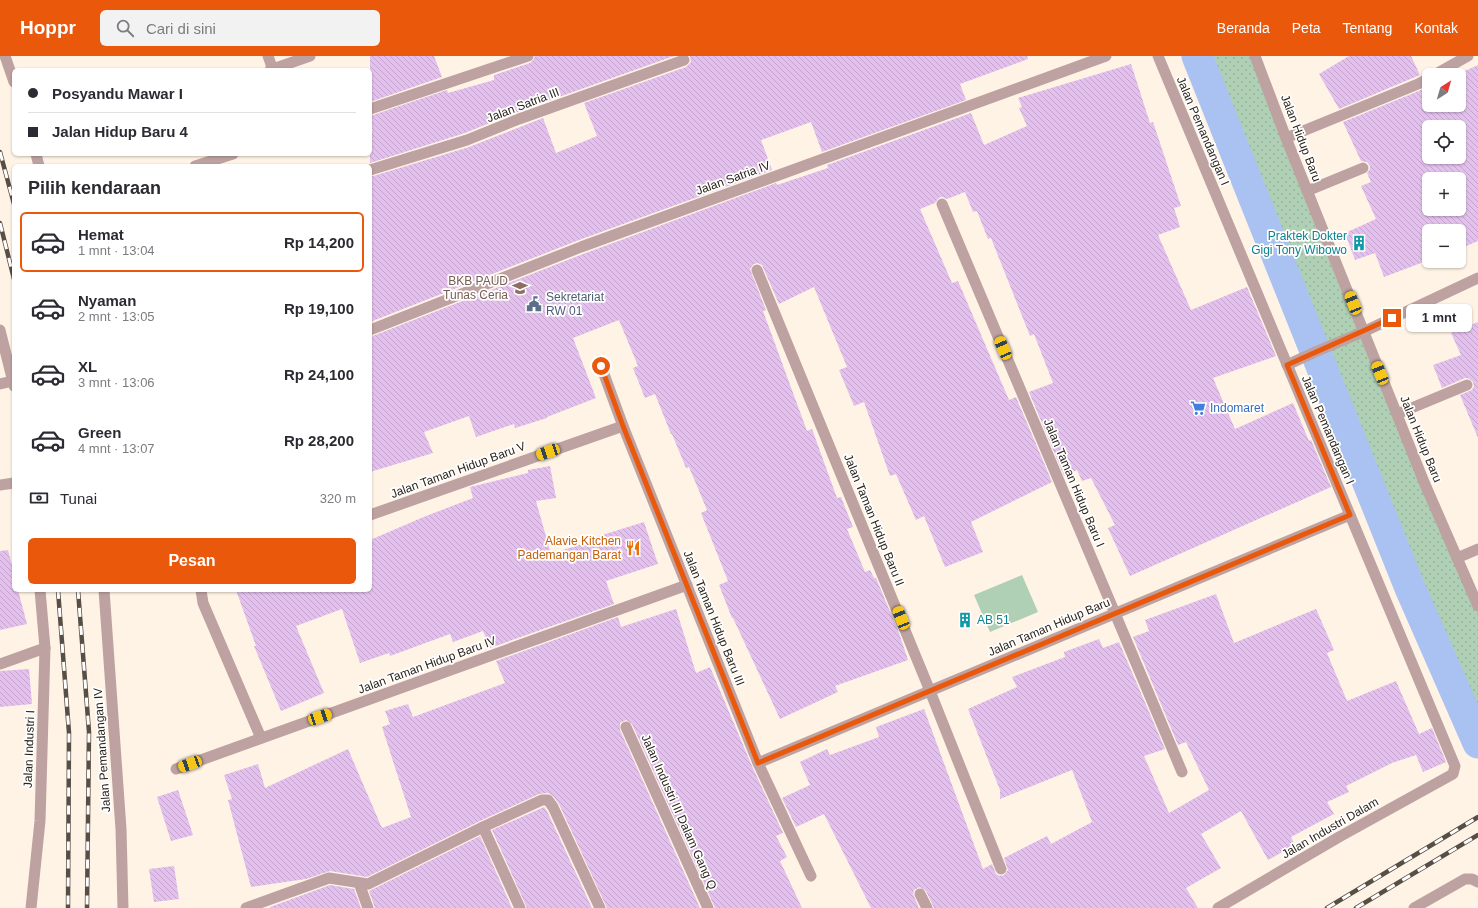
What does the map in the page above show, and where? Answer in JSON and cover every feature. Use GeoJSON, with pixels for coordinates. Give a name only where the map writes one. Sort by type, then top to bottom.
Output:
{"type":"FeatureCollection","features":[{"type":"Feature","properties":{"kind":"street"},"geometry":{"type":"LineString","coordinates":[[5,56],[12,76]]}},
{"type":"Feature","properties":{"kind":"street"},"geometry":{"type":"LineString","coordinates":[[268,56],[271,68]]}},
{"type":"Feature","properties":{"kind":"street"},"geometry":{"type":"LineString","coordinates":[[277,68],[310,56]]}},
{"type":"Feature","properties":{"kind":"street"},"geometry":{"type":"LineString","coordinates":[[372,108],[528,56]]}},
{"type":"Feature","properties":{"kind":"street","name":"Jalan Satria IV"},"geometry":{"type":"LineString","coordinates":[[372,329],[581,247],[1106,56]]}},
{"type":"Feature","properties":{"kind":"street","name":"Jalan Pemandangan I"},"geometry":{"type":"LineString","coordinates":[[1158,56],[1454,762],[1454,770]]}},
{"type":"Feature","properties":{"kind":"street","name":"Jalan Hidup Baru"},"geometry":{"type":"LineString","coordinates":[[1255,56],[1363,332],[1424,482],[1478,606]]}},
{"type":"Feature","properties":{"kind":"street"},"geometry":{"type":"LineString","coordinates":[[1447,68],[1468,56]]}},
{"type":"Feature","properties":{"kind":"street","name":"Jalan Satria III"},"geometry":{"type":"LineString","coordinates":[[372,169],[468,140],[519,119],[684,60]]}},
{"type":"Feature","properties":{"kind":"street"},"geometry":{"type":"LineString","coordinates":[[1286,138],[1422,82]]}},
{"type":"Feature","properties":{"kind":"street"},"geometry":{"type":"LineString","coordinates":[[201,164],[226,156]]}},
{"type":"Feature","properties":{"kind":"street"},"geometry":{"type":"LineString","coordinates":[[1307,191],[1363,168]]}},
{"type":"Feature","properties":{"kind":"street","name":"Jalan Taman Hidup Baru I"},"geometry":{"type":"LineString","coordinates":[[942,204],[1182,772]]}},
{"type":"Feature","properties":{"kind":"street","name":"Jalan Taman Hidup Baru II"},"geometry":{"type":"LineString","coordinates":[[757,270],[930,691],[1001,869]]}},
{"type":"Feature","properties":{"kind":"street"},"geometry":{"type":"LineString","coordinates":[[1287,365],[1363,332],[1478,278]]}},
{"type":"Feature","properties":{"kind":"street"},"geometry":{"type":"LineString","coordinates":[[0,330],[12,376]]}},
{"type":"Feature","properties":{"kind":"street","name":"Jalan Taman Hidup Baru III"},"geometry":{"type":"LineString","coordinates":[[601,366],[623,426],[758,763],[811,876]]}},
{"type":"Feature","properties":{"kind":"street"},"geometry":{"type":"LineString","coordinates":[[0,384],[12,384]]}},
{"type":"Feature","properties":{"kind":"street"},"geometry":{"type":"LineString","coordinates":[[1397,414],[1466,384]]}},
{"type":"Feature","properties":{"kind":"street","name":"Jalan Taman Hidup Baru V"},"geometry":{"type":"LineString","coordinates":[[372,515],[623,426]]}},
{"type":"Feature","properties":{"kind":"street"},"geometry":{"type":"LineString","coordinates":[[0,485],[12,482]]}},
{"type":"Feature","properties":{"kind":"street","name":"Jalan Taman Hidup Baru"},"geometry":{"type":"LineString","coordinates":[[758,763],[1350,515]]}},
{"type":"Feature","properties":{"kind":"street"},"geometry":{"type":"LineString","coordinates":[[1457,558],[1478,549]]}},
{"type":"Feature","properties":{"kind":"street","name":"Jalan Taman Hidup Baru IV"},"geometry":{"type":"LineString","coordinates":[[176,769],[687,585]]}},
{"type":"Feature","properties":{"kind":"street","name":"Jalan Industri I"},"geometry":{"type":"LineString","coordinates":[[31,908],[40,821],[45,648],[40,592]]}},
{"type":"Feature","properties":{"kind":"street","name":"Jalan Pemandangan IV"},"geometry":{"type":"LineString","coordinates":[[104,592],[121,829],[123,908]]}},
{"type":"Feature","properties":{"kind":"street"},"geometry":{"type":"LineString","coordinates":[[201,592],[203,603],[262,738]]}},
{"type":"Feature","properties":{"kind":"street"},"geometry":{"type":"LineString","coordinates":[[0,664],[45,648]]}},
{"type":"Feature","properties":{"kind":"street","name":"Jalan Industri III Dalam Gang Q"},"geometry":{"type":"LineString","coordinates":[[626,727],[708,908]]}},
{"type":"Feature","properties":{"kind":"street","name":"Jalan Industri Dalam"},"geometry":{"type":"LineString","coordinates":[[1218,908],[1339,837],[1453,774],[1454,770]]}},
{"type":"Feature","properties":{"kind":"street"},"geometry":{"type":"LineString","coordinates":[[246,908],[258,906],[329,878],[368,884],[483,827],[542,800],[548,800],[554,806],[600,908]]}},
{"type":"Feature","properties":{"kind":"street"},"geometry":{"type":"LineString","coordinates":[[483,827],[520,908]]}},
{"type":"Feature","properties":{"kind":"street"},"geometry":{"type":"LineString","coordinates":[[1414,908],[1465,878],[1478,882]]}},
{"type":"Feature","properties":{"kind":"street"},"geometry":{"type":"LineString","coordinates":[[359,883],[368,908]]}},
{"type":"Feature","properties":{"kind":"street"},"geometry":{"type":"LineString","coordinates":[[920,894],[927,908]]}},
{"type":"Feature","properties":{"kind":"green space"},"geometry":{"type":"Polygon","coordinates":[[[1197,56],[1257,56],[1478,607],[1478,743],[1375,501],[1197,56]]]}},
{"type":"Feature","properties":{"kind":"green space"},"geometry":{"type":"Polygon","coordinates":[[[1022,575],[1038,612],[990,632],[974,595],[1022,575]]]}},
{"type":"Feature","properties":{"kind":"building"},"geometry":{"type":"Polygon","coordinates":[[[370,56],[434,56],[442,77],[372,101],[372,68],[370,68],[370,56]]]}},
{"type":"Feature","properties":{"kind":"building"},"geometry":{"type":"Polygon","coordinates":[[[535,56],[674,56],[517,112],[465,133],[370,163],[370,156],[372,156],[372,115],[447,90],[448,93],[494,80],[494,75],[530,63],[535,56]]]}},
{"type":"Feature","properties":{"kind":"building"},"geometry":{"type":"Polygon","coordinates":[[[690,56],[1027,56],[1028,59],[960,84],[966,100],[822,152],[811,122],[761,140],[772,170],[579,240],[372,321],[372,176],[469,147],[543,118],[556,153],[597,136],[584,103],[686,67],[691,62],[690,56]]]}},
{"type":"Feature","properties":{"kind":"building"},"geometry":{"type":"Polygon","coordinates":[[[1349,56],[1411,56],[1420,75],[1339,109],[1319,74],[1349,56]]]}},
{"type":"Feature","properties":{"kind":"building"},"geometry":{"type":"Polygon","coordinates":[[[1131,64],[1150,123],[1153,122],[1181,206],[1174,208],[1180,227],[1158,235],[1191,310],[1247,287],[1276,356],[1213,378],[1235,429],[1293,403],[1331,487],[1130,576],[1108,528],[1115,525],[1091,478],[1082,481],[1077,470],[1064,476],[1029,392],[1053,383],[1034,334],[1030,336],[991,238],[988,239],[977,211],[973,212],[965,192],[947,199],[940,197],[935,203],[920,209],[952,283],[958,281],[1009,400],[1016,397],[1052,482],[971,522],[983,552],[945,567],[924,516],[916,520],[896,474],[890,476],[864,402],[854,406],[839,370],[847,367],[814,287],[779,304],[762,265],[758,263],[754,264],[750,269],[766,310],[763,311],[807,431],[812,429],[837,498],[841,497],[853,527],[847,529],[865,572],[870,570],[874,578],[876,578],[899,633],[908,660],[835,686],[838,692],[780,719],[732,618],[719,585],[728,581],[701,513],[707,510],[689,467],[686,468],[655,394],[645,398],[633,368],[638,366],[619,320],[573,338],[596,398],[547,418],[515,428],[514,424],[476,437],[469,416],[424,432],[433,453],[372,471],[372,336],[583,254],[776,183],[777,185],[828,168],[827,165],[971,113],[984,145],[1027,126],[1019,108],[1022,107],[1018,98],[1131,64]]]}},
{"type":"Feature","properties":{"kind":"building"},"geometry":{"type":"Polygon","coordinates":[[[1478,65],[1478,241],[1466,246],[1466,224],[1422,224],[1422,263],[1384,277],[1375,253],[1355,260],[1345,233],[1376,219],[1361,186],[1371,182],[1367,173],[1370,166],[1367,162],[1361,161],[1343,122],[1422,90],[1422,112],[1466,112],[1466,70],[1478,65]]]}},
{"type":"Feature","properties":{"kind":"building"},"geometry":{"type":"Polygon","coordinates":[[[1478,322],[1478,438],[1460,395],[1472,390],[1474,386],[1473,382],[1468,378],[1465,378],[1442,388],[1433,365],[1461,355],[1451,333],[1478,322]]]}},
{"type":"Feature","properties":{"kind":"building"},"geometry":{"type":"Polygon","coordinates":[[[550,466],[556,498],[536,501],[551,554],[597,539],[596,537],[644,522],[658,564],[606,581],[614,604],[490,648],[483,631],[453,642],[450,634],[390,656],[389,653],[360,663],[342,609],[296,626],[324,693],[281,711],[254,646],[256,646],[237,592],[372,592],[372,539],[473,498],[470,487],[528,473],[528,470],[550,466]]]}},
{"type":"Feature","properties":{"kind":"building"},"geometry":{"type":"Polygon","coordinates":[[[8,550],[12,565],[12,592],[19,592],[27,624],[0,630],[0,551],[8,550]]]}},
{"type":"Feature","properties":{"kind":"building"},"geometry":{"type":"Polygon","coordinates":[[[1216,594],[1234,643],[1316,609],[1334,650],[1327,653],[1347,701],[1396,681],[1419,734],[1432,728],[1446,762],[1423,772],[1416,755],[1392,763],[1346,786],[1349,792],[1327,802],[1334,814],[1291,837],[1295,845],[1268,860],[1241,811],[1201,834],[1221,868],[1186,888],[1198,908],[934,908],[926,891],[920,887],[914,890],[913,894],[919,908],[871,908],[824,814],[796,827],[782,798],[810,785],[800,762],[827,749],[830,755],[879,737],[876,727],[924,709],[983,869],[992,864],[996,874],[1000,876],[1004,875],[1008,870],[1004,858],[1047,836],[1051,844],[1092,822],[1072,770],[1000,799],[1000,790],[968,709],[1017,687],[1012,677],[1065,657],[1064,652],[1099,639],[1103,648],[1119,642],[1165,749],[1144,756],[1169,813],[1209,790],[1186,742],[1178,745],[1133,637],[1149,631],[1145,620],[1216,594]]]}},
{"type":"Feature","properties":{"kind":"building"},"geometry":{"type":"Polygon","coordinates":[[[676,609],[696,673],[710,667],[752,766],[783,833],[776,836],[787,857],[780,861],[802,908],[715,908],[632,724],[626,720],[620,723],[620,730],[700,908],[607,908],[559,804],[553,796],[548,793],[539,794],[480,821],[367,877],[330,871],[306,879],[251,887],[228,800],[232,799],[224,775],[258,764],[265,788],[348,749],[382,828],[411,817],[382,727],[390,724],[385,711],[408,704],[413,717],[505,683],[496,661],[618,617],[621,627],[676,609]]]}},
{"type":"Feature","properties":{"kind":"building"},"geometry":{"type":"Polygon","coordinates":[[[29,669],[32,704],[0,707],[0,671],[29,669]]]}},
{"type":"Feature","properties":{"kind":"building"},"geometry":{"type":"Polygon","coordinates":[[[178,790],[193,835],[171,841],[157,797],[178,790]]]}},
{"type":"Feature","properties":{"kind":"building"},"geometry":{"type":"Polygon","coordinates":[[[544,807],[592,908],[527,908],[492,830],[544,807]]]}},
{"type":"Feature","properties":{"kind":"building"},"geometry":{"type":"Polygon","coordinates":[[[480,836],[512,908],[375,908],[369,891],[480,836]]]}},
{"type":"Feature","properties":{"kind":"building"},"geometry":{"type":"Polygon","coordinates":[[[174,866],[179,899],[154,902],[149,869],[174,866]]]}},
{"type":"Feature","properties":{"kind":"building"},"geometry":{"type":"Polygon","coordinates":[[[330,885],[354,889],[361,908],[270,908],[270,907],[330,885]]]}},
{"type":"Feature","properties":{"kind":"waterway"},"geometry":{"type":"LineString","coordinates":[[1197,56],[1410,588],[1478,743]]}},
{"type":"Feature","properties":{"kind":"railway"},"geometry":{"type":"LineString","coordinates":[[0,152],[12,197]]}},
{"type":"Feature","properties":{"kind":"railway"},"geometry":{"type":"LineString","coordinates":[[0,223],[12,271]]}},
{"type":"Feature","properties":{"kind":"railway"},"geometry":{"type":"LineString","coordinates":[[58,592],[69,733],[68,908]]}},
{"type":"Feature","properties":{"kind":"railway"},"geometry":{"type":"LineString","coordinates":[[78,592],[89,732],[87,908]]}},
{"type":"Feature","properties":{"kind":"railway"},"geometry":{"type":"LineString","coordinates":[[1327,908],[1478,817]]}},
{"type":"Feature","properties":{"kind":"railway"},"geometry":{"type":"LineString","coordinates":[[1356,908],[1478,835]]}},
{"type":"Feature","properties":{"kind":"place","name":"Praktek Dokter Gigi Tony Wibowo"},"geometry":{"type":"Point","coordinates":[1359,243]}},
{"type":"Feature","properties":{"kind":"place","name":"BKB PAUD Tunas Ceria"},"geometry":{"type":"Point","coordinates":[520,288]}},
{"type":"Feature","properties":{"kind":"place","name":"Sekretariat RW 01"},"geometry":{"type":"Point","coordinates":[534,304]}},
{"type":"Feature","properties":{"kind":"place","name":"Indomaret"},"geometry":{"type":"Point","coordinates":[1198,408]}},
{"type":"Feature","properties":{"kind":"place","name":"Alavie Kitchen Pademangan Barat"},"geometry":{"type":"Point","coordinates":[633,548]}},
{"type":"Feature","properties":{"kind":"place","name":"AB 51"},"geometry":{"type":"Point","coordinates":[965,620]}},
{"type":"Feature","properties":{"kind":"route"},"geometry":{"type":"LineString","coordinates":[[601,366],[623,426],[758,763],[1350,515],[1287,365],[1392,318]]}}]}
